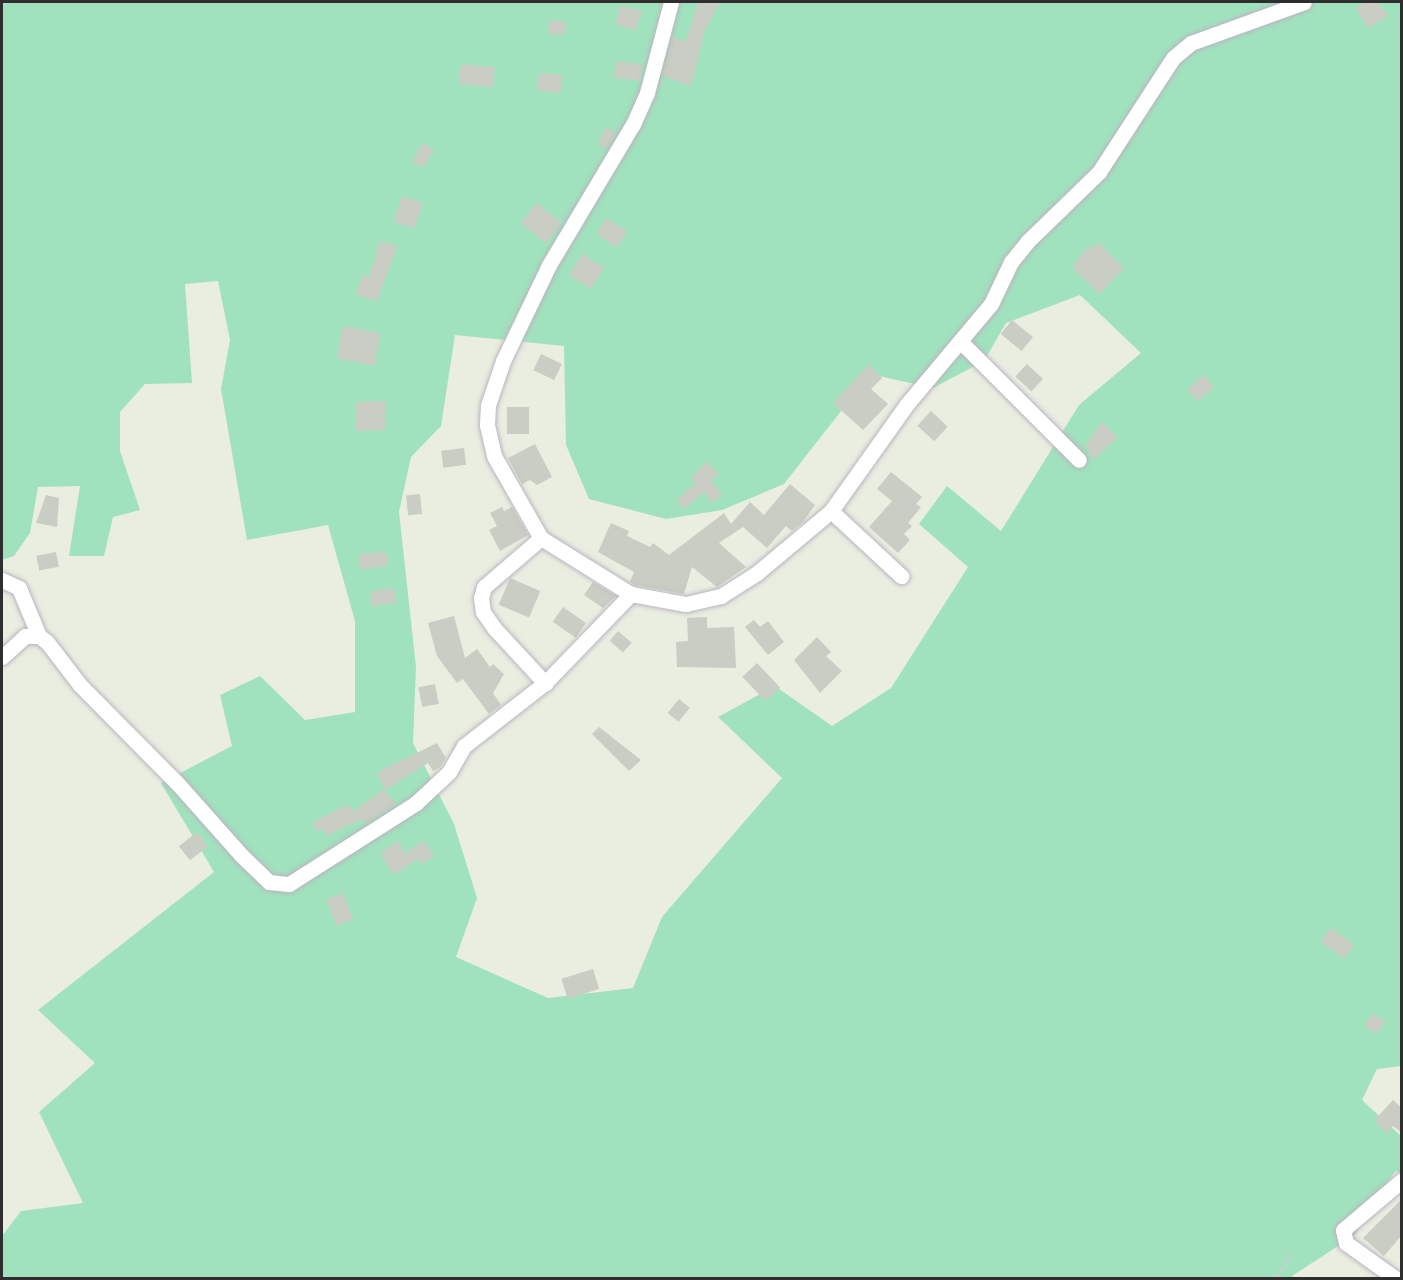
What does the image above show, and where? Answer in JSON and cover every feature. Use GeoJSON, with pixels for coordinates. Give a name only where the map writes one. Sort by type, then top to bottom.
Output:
{"type":"FeatureCollection","features":[{"type":"Feature","properties":{"kind":"street"},"geometry":{"type":"LineString","coordinates":[[671,2],[647,93],[633,124],[549,265],[503,361],[488,405],[487,425],[494,456],[541,538],[631,594],[686,604],[722,596],[798,543],[831,511],[891,425],[991,304],[1011,262],[1028,241],[1099,172],[1173,58],[1191,43],[1304,2]]}},
{"type":"Feature","properties":{"kind":"street"},"geometry":{"type":"LineString","coordinates":[[960,341],[1079,460]]}},
{"type":"Feature","properties":{"kind":"street"},"geometry":{"type":"LineString","coordinates":[[831,511],[901,576]]}},
{"type":"Feature","properties":{"kind":"street"},"geometry":{"type":"LineString","coordinates":[[541,538],[484,587],[481,598],[483,612],[495,628],[545,683]]}},
{"type":"Feature","properties":{"kind":"street"},"geometry":{"type":"LineString","coordinates":[[2,580],[19,588],[39,636],[80,685],[178,783],[241,855],[269,882],[278,885],[299,880],[416,803],[449,772],[464,746],[545,683],[631,594]]}},
{"type":"Feature","properties":{"kind":"street"},"geometry":{"type":"LineString","coordinates":[[2,657],[25,636],[39,636]]}},
{"type":"Feature","properties":{"kind":"street"},"geometry":{"type":"LineString","coordinates":[[1395,1278],[1346,1243],[1343,1230],[1401,1180]]}},
{"type":"Feature","properties":{"kind":"path"},"geometry":{"type":"LineString","coordinates":[[1276,1278],[1292,1251]]}},
{"type":"Feature","properties":{"kind":"green space"},"geometry":{"type":"Polygon","coordinates":[[[2,2],[1401,2],[1402,1066],[1377,1069],[1362,1100],[1401,1136],[1402,1173],[1395,1171],[1355,1235],[1292,1276],[1294,1278],[2,1278],[2,1236],[21,1211],[83,1203],[39,1112],[95,1063],[38,1010],[214,872],[161,783],[232,746],[220,695],[260,676],[305,720],[355,712],[355,621],[328,525],[247,540],[221,389],[230,340],[218,281],[185,284],[192,383],[145,384],[120,412],[120,451],[140,510],[113,517],[104,556],[69,556],[80,486],[38,487],[30,533],[14,556],[2,560],[2,2]],[[1080,295],[1006,323],[984,361],[933,388],[870,374],[784,484],[722,510],[666,519],[589,499],[566,445],[564,346],[455,335],[441,426],[411,457],[399,512],[416,667],[413,743],[454,824],[477,898],[456,957],[548,998],[633,988],[662,917],[782,778],[718,717],[775,686],[832,726],[891,688],[968,567],[919,524],[947,486],[1001,531],[1079,405],[1141,353],[1080,295]]]}},
{"type":"Feature","properties":{"kind":"building"},"geometry":{"type":"Polygon","coordinates":[[[698,2],[720,2],[705,30],[691,86],[662,76],[672,37],[686,41],[698,2]]]}},
{"type":"Feature","properties":{"kind":"building"},"geometry":{"type":"Polygon","coordinates":[[[1366,2],[1378,2],[1388,16],[1368,28],[1355,8],[1366,2]]]}},
{"type":"Feature","properties":{"kind":"building"},"geometry":{"type":"Polygon","coordinates":[[[621,5],[642,12],[636,31],[615,24],[621,5]]]}},
{"type":"Feature","properties":{"kind":"building"},"geometry":{"type":"Polygon","coordinates":[[[549,20],[566,21],[565,35],[548,34],[549,20]]]}},
{"type":"Feature","properties":{"kind":"building"},"geometry":{"type":"Polygon","coordinates":[[[616,61],[642,64],[640,81],[614,78],[616,61]]]}},
{"type":"Feature","properties":{"kind":"building"},"geometry":{"type":"Polygon","coordinates":[[[461,64],[495,67],[493,87],[459,84],[461,64]]]}},
{"type":"Feature","properties":{"kind":"building"},"geometry":{"type":"Polygon","coordinates":[[[539,73],[562,75],[560,93],[537,91],[539,73]]]}},
{"type":"Feature","properties":{"kind":"building"},"geometry":{"type":"Polygon","coordinates":[[[606,127],[617,133],[607,148],[598,144],[606,127]]]}},
{"type":"Feature","properties":{"kind":"building"},"geometry":{"type":"Polygon","coordinates":[[[422,143],[433,149],[423,168],[412,161],[422,143]]]}},
{"type":"Feature","properties":{"kind":"building"},"geometry":{"type":"Polygon","coordinates":[[[402,196],[423,203],[415,228],[394,222],[402,196]]]}},
{"type":"Feature","properties":{"kind":"building"},"geometry":{"type":"Polygon","coordinates":[[[537,203],[562,223],[546,243],[521,223],[537,203]]]}},
{"type":"Feature","properties":{"kind":"building"},"geometry":{"type":"Polygon","coordinates":[[[606,218],[627,231],[617,247],[596,234],[606,218]]]}},
{"type":"Feature","properties":{"kind":"building"},"geometry":{"type":"Polygon","coordinates":[[[380,241],[397,246],[377,301],[356,295],[362,275],[369,277],[380,241]]]}},
{"type":"Feature","properties":{"kind":"building"},"geometry":{"type":"Polygon","coordinates":[[[1098,242],[1124,268],[1099,294],[1072,267],[1088,246],[1091,249],[1098,242]]]}},
{"type":"Feature","properties":{"kind":"building"},"geometry":{"type":"Polygon","coordinates":[[[582,254],[604,268],[591,289],[569,275],[582,254]]]}},
{"type":"Feature","properties":{"kind":"building"},"geometry":{"type":"Polygon","coordinates":[[[1012,320],[1033,337],[1022,351],[1001,334],[1012,320]]]}},
{"type":"Feature","properties":{"kind":"building"},"geometry":{"type":"Polygon","coordinates":[[[343,326],[380,333],[374,366],[337,358],[343,326]]]}},
{"type":"Feature","properties":{"kind":"building"},"geometry":{"type":"Polygon","coordinates":[[[541,354],[562,364],[554,380],[533,370],[541,354]]]}},
{"type":"Feature","properties":{"kind":"building"},"geometry":{"type":"Polygon","coordinates":[[[869,364],[882,378],[871,389],[888,404],[863,430],[833,403],[869,364]]]}},
{"type":"Feature","properties":{"kind":"building"},"geometry":{"type":"Polygon","coordinates":[[[1027,364],[1043,379],[1031,391],[1015,376],[1027,364]]]}},
{"type":"Feature","properties":{"kind":"building"},"geometry":{"type":"Polygon","coordinates":[[[1204,375],[1214,387],[1197,401],[1187,389],[1204,375]]]}},
{"type":"Feature","properties":{"kind":"building"},"geometry":{"type":"Polygon","coordinates":[[[385,401],[386,430],[356,431],[355,402],[385,401]]]}},
{"type":"Feature","properties":{"kind":"building"},"geometry":{"type":"Polygon","coordinates":[[[507,407],[529,407],[529,434],[507,434],[507,407]]]}},
{"type":"Feature","properties":{"kind":"building"},"geometry":{"type":"Polygon","coordinates":[[[931,411],[948,427],[934,441],[917,426],[931,411]]]}},
{"type":"Feature","properties":{"kind":"building"},"geometry":{"type":"Polygon","coordinates":[[[1102,422],[1117,437],[1094,460],[1085,446],[1102,422]]]}},
{"type":"Feature","properties":{"kind":"building"},"geometry":{"type":"Polygon","coordinates":[[[535,444],[552,477],[537,485],[530,480],[522,484],[508,458],[535,444]]]}},
{"type":"Feature","properties":{"kind":"building"},"geometry":{"type":"Polygon","coordinates":[[[464,448],[466,465],[443,468],[441,451],[464,448]]]}},
{"type":"Feature","properties":{"kind":"building"},"geometry":{"type":"Polygon","coordinates":[[[707,462],[719,474],[711,481],[722,494],[712,503],[704,492],[684,509],[676,500],[696,483],[691,477],[707,462]]]}},
{"type":"Feature","properties":{"kind":"building"},"geometry":{"type":"Polygon","coordinates":[[[891,472],[922,497],[916,504],[921,507],[908,523],[912,526],[904,534],[910,540],[898,553],[869,527],[892,501],[877,489],[891,472]]]}},
{"type":"Feature","properties":{"kind":"building"},"geometry":{"type":"Polygon","coordinates":[[[790,484],[815,505],[803,522],[792,531],[786,526],[767,548],[743,527],[719,543],[746,567],[717,587],[692,567],[684,594],[635,585],[630,582],[634,572],[598,552],[611,523],[629,531],[627,536],[650,547],[653,543],[669,555],[724,513],[731,524],[750,502],[764,515],[790,484]]]}},
{"type":"Feature","properties":{"kind":"building"},"geometry":{"type":"Polygon","coordinates":[[[420,494],[422,514],[408,515],[406,495],[420,494]]]}},
{"type":"Feature","properties":{"kind":"building"},"geometry":{"type":"Polygon","coordinates":[[[46,495],[59,498],[57,527],[36,523],[46,495]]]}},
{"type":"Feature","properties":{"kind":"building"},"geometry":{"type":"Polygon","coordinates":[[[502,507],[504,511],[512,507],[528,535],[500,551],[489,530],[497,526],[490,513],[502,507]]]}},
{"type":"Feature","properties":{"kind":"building"},"geometry":{"type":"Polygon","coordinates":[[[386,551],[388,566],[360,570],[358,555],[386,551]]]}},
{"type":"Feature","properties":{"kind":"building"},"geometry":{"type":"Polygon","coordinates":[[[56,552],[59,567],[39,571],[36,556],[56,552]]]}},
{"type":"Feature","properties":{"kind":"building"},"geometry":{"type":"Polygon","coordinates":[[[510,578],[540,591],[529,618],[499,605],[510,578]]]}},
{"type":"Feature","properties":{"kind":"building"},"geometry":{"type":"Polygon","coordinates":[[[593,582],[616,596],[603,608],[584,595],[593,582]]]}},
{"type":"Feature","properties":{"kind":"building"},"geometry":{"type":"Polygon","coordinates":[[[394,588],[396,603],[372,606],[370,591],[394,588]]]}},
{"type":"Feature","properties":{"kind":"building"},"geometry":{"type":"Polygon","coordinates":[[[563,607],[586,623],[576,638],[553,622],[563,607]]]}},
{"type":"Feature","properties":{"kind":"building"},"geometry":{"type":"Polygon","coordinates":[[[454,616],[465,658],[477,649],[490,667],[493,664],[504,674],[493,693],[501,705],[489,714],[463,679],[457,683],[437,656],[428,623],[454,616]]]}},
{"type":"Feature","properties":{"kind":"building"},"geometry":{"type":"Polygon","coordinates":[[[707,617],[707,628],[734,627],[736,668],[677,667],[676,642],[688,641],[687,618],[707,617]]]}},
{"type":"Feature","properties":{"kind":"building"},"geometry":{"type":"Polygon","coordinates":[[[754,620],[760,627],[768,621],[784,642],[768,655],[745,627],[754,620]]]}},
{"type":"Feature","properties":{"kind":"building"},"geometry":{"type":"Polygon","coordinates":[[[618,631],[632,643],[623,653],[609,641],[618,631]]]}},
{"type":"Feature","properties":{"kind":"building"},"geometry":{"type":"Polygon","coordinates":[[[817,637],[831,652],[826,656],[842,671],[820,693],[794,660],[817,637]]]}},
{"type":"Feature","properties":{"kind":"building"},"geometry":{"type":"Polygon","coordinates":[[[757,663],[780,688],[766,702],[742,677],[757,663]]]}},
{"type":"Feature","properties":{"kind":"building"},"geometry":{"type":"Polygon","coordinates":[[[435,684],[439,704],[422,707],[418,687],[435,684]]]}},
{"type":"Feature","properties":{"kind":"building"},"geometry":{"type":"Polygon","coordinates":[[[679,699],[690,708],[679,722],[668,713],[679,699]]]}},
{"type":"Feature","properties":{"kind":"building"},"geometry":{"type":"Polygon","coordinates":[[[599,727],[641,760],[629,771],[592,734],[599,727]]]}},
{"type":"Feature","properties":{"kind":"building"},"geometry":{"type":"Polygon","coordinates":[[[437,743],[446,758],[440,767],[433,771],[428,763],[386,790],[376,773],[437,743]]]}},
{"type":"Feature","properties":{"kind":"building"},"geometry":{"type":"Polygon","coordinates":[[[384,789],[396,804],[365,824],[362,819],[326,836],[323,829],[317,832],[313,822],[349,804],[353,812],[384,789]]]}},
{"type":"Feature","properties":{"kind":"building"},"geometry":{"type":"Polygon","coordinates":[[[197,832],[208,846],[190,860],[179,846],[197,832]]]}},
{"type":"Feature","properties":{"kind":"building"},"geometry":{"type":"Polygon","coordinates":[[[398,841],[405,853],[423,841],[434,856],[422,864],[418,859],[394,875],[380,853],[398,841]]]}},
{"type":"Feature","properties":{"kind":"building"},"geometry":{"type":"Polygon","coordinates":[[[343,893],[353,919],[336,926],[326,899],[343,893]]]}},
{"type":"Feature","properties":{"kind":"building"},"geometry":{"type":"Polygon","coordinates":[[[1331,928],[1354,945],[1344,959],[1321,942],[1331,928]]]}},
{"type":"Feature","properties":{"kind":"building"},"geometry":{"type":"Polygon","coordinates":[[[593,969],[599,989],[568,999],[561,979],[593,969]]]}},
{"type":"Feature","properties":{"kind":"building"},"geometry":{"type":"Polygon","coordinates":[[[1373,1013],[1385,1022],[1376,1034],[1364,1025],[1373,1013]]]}},
{"type":"Feature","properties":{"kind":"building"},"geometry":{"type":"Polygon","coordinates":[[[1393,1100],[1401,1107],[1401,1132],[1393,1126],[1387,1133],[1374,1121],[1393,1100]]]}},
{"type":"Feature","properties":{"kind":"building"},"geometry":{"type":"Polygon","coordinates":[[[1401,1200],[1401,1236],[1384,1256],[1363,1238],[1401,1200]]]}}]}
